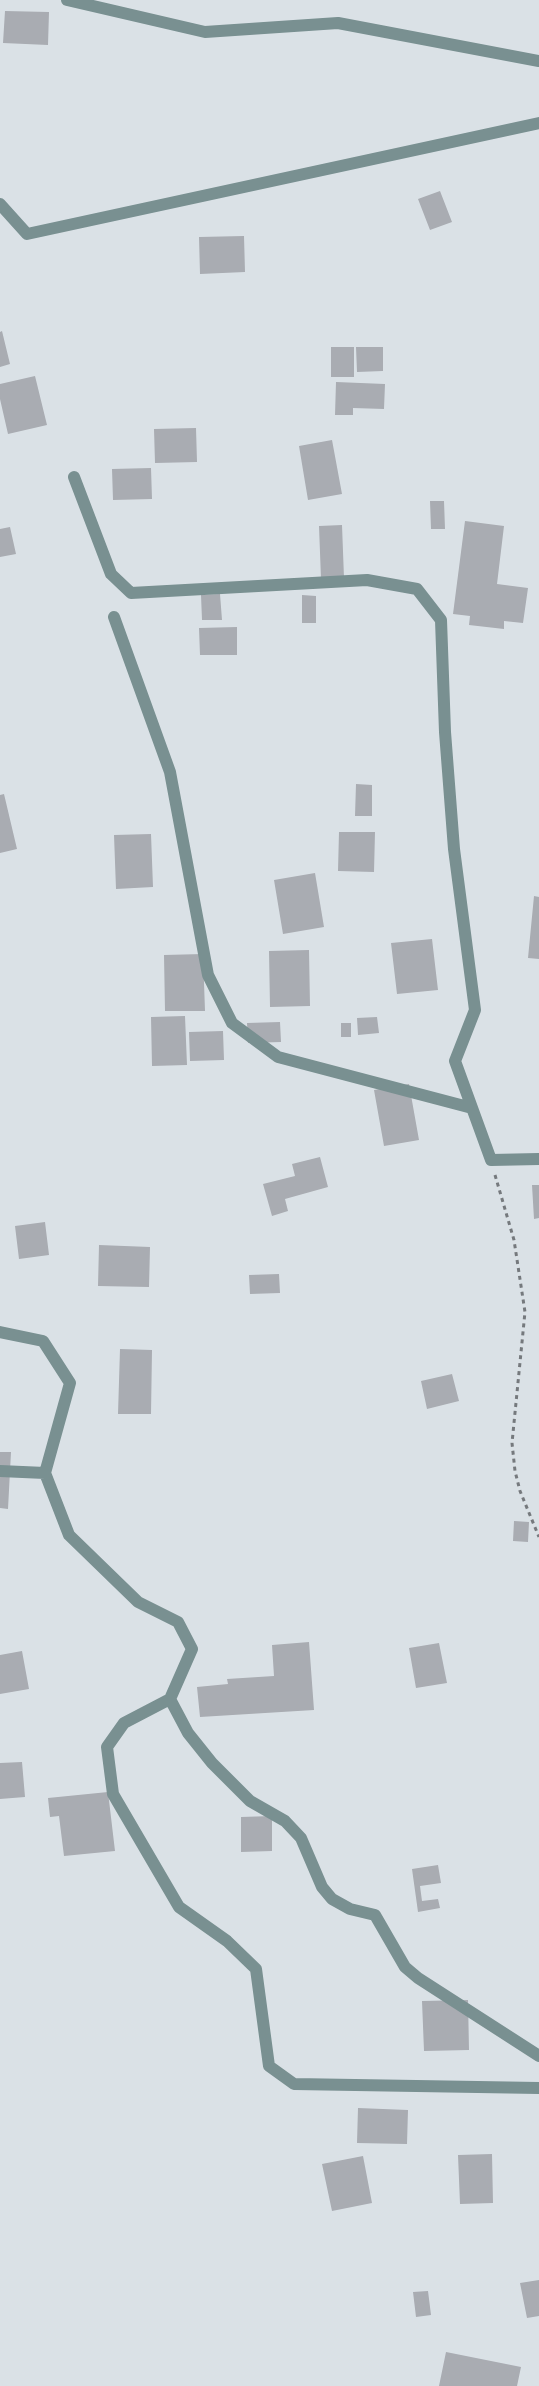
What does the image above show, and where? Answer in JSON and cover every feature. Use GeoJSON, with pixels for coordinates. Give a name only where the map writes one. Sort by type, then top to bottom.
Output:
{"type":"FeatureCollection","features":[{"type":"Feature","properties":{"kind":"street"},"geometry":{"type":"LineString","coordinates":[[67,0],[205,32],[338,23],[539,61]]}},
{"type":"Feature","properties":{"kind":"street"},"geometry":{"type":"LineString","coordinates":[[0,204],[27,234],[539,123]]}},
{"type":"Feature","properties":{"kind":"street"},"geometry":{"type":"LineString","coordinates":[[74,477],[111,574],[131,593],[367,580],[417,589],[441,620],[445,732],[454,849],[475,1010],[455,1061],[491,1160],[539,1159]]}},
{"type":"Feature","properties":{"kind":"street"},"geometry":{"type":"LineString","coordinates":[[114,617],[170,772],[208,975],[232,1023],[278,1057],[472,1108]]}},
{"type":"Feature","properties":{"kind":"street"},"geometry":{"type":"LineString","coordinates":[[0,1332],[43,1341],[70,1383],[45,1473],[69,1535],[138,1602],[178,1622],[192,1648],[170,1699],[124,1723],[107,1747],[113,1794],[179,1907],[227,1941],[256,1969],[269,2066],[294,2084],[539,2088]]}},
{"type":"Feature","properties":{"kind":"street"},"geometry":{"type":"LineString","coordinates":[[0,1471],[45,1473]]}},
{"type":"Feature","properties":{"kind":"street"},"geometry":{"type":"LineString","coordinates":[[170,1699],[188,1733],[212,1763],[250,1801],[285,1821],[301,1838],[322,1887],[332,1899],[350,1909],[375,1915],[405,1967],[418,1978],[539,2056]]}},
{"type":"Feature","properties":{"kind":"path"},"geometry":{"type":"LineString","coordinates":[[491,1160],[514,1240],[525,1312],[512,1443],[515,1471],[520,1491],[539,1537]]}},
{"type":"Feature","properties":{"kind":"building"},"geometry":{"type":"Polygon","coordinates":[[[5,11],[49,12],[48,45],[3,43],[5,11]]]}},
{"type":"Feature","properties":{"kind":"building"},"geometry":{"type":"Polygon","coordinates":[[[440,191],[452,222],[430,230],[418,199],[440,191]]]}},
{"type":"Feature","properties":{"kind":"building"},"geometry":{"type":"Polygon","coordinates":[[[244,236],[245,272],[200,274],[199,237],[244,236]]]}},
{"type":"Feature","properties":{"kind":"building"},"geometry":{"type":"Polygon","coordinates":[[[2,331],[10,364],[0,367],[0,332],[2,331]]]}},
{"type":"Feature","properties":{"kind":"building"},"geometry":{"type":"Polygon","coordinates":[[[331,347],[354,347],[354,377],[331,377],[331,347]]]}},
{"type":"Feature","properties":{"kind":"building"},"geometry":{"type":"Polygon","coordinates":[[[356,347],[383,347],[383,371],[357,372],[356,347]]]}},
{"type":"Feature","properties":{"kind":"building"},"geometry":{"type":"Polygon","coordinates":[[[35,376],[47,425],[8,434],[0,399],[0,384],[35,376]]]}},
{"type":"Feature","properties":{"kind":"building"},"geometry":{"type":"Polygon","coordinates":[[[336,382],[385,384],[384,409],[353,408],[353,415],[335,415],[336,382]]]}},
{"type":"Feature","properties":{"kind":"building"},"geometry":{"type":"Polygon","coordinates":[[[196,428],[197,462],[155,463],[154,429],[196,428]]]}},
{"type":"Feature","properties":{"kind":"building"},"geometry":{"type":"Polygon","coordinates":[[[332,440],[342,494],[308,500],[299,446],[332,440]]]}},
{"type":"Feature","properties":{"kind":"building"},"geometry":{"type":"Polygon","coordinates":[[[151,468],[152,499],[113,500],[112,469],[151,468]]]}},
{"type":"Feature","properties":{"kind":"building"},"geometry":{"type":"Polygon","coordinates":[[[430,501],[444,501],[445,529],[431,529],[430,501]]]}},
{"type":"Feature","properties":{"kind":"building"},"geometry":{"type":"Polygon","coordinates":[[[465,521],[504,526],[497,584],[528,588],[523,623],[504,621],[504,629],[469,625],[470,616],[453,614],[465,521]]]}},
{"type":"Feature","properties":{"kind":"building"},"geometry":{"type":"Polygon","coordinates":[[[342,525],[344,578],[321,579],[319,526],[342,525]]]}},
{"type":"Feature","properties":{"kind":"building"},"geometry":{"type":"Polygon","coordinates":[[[10,527],[16,554],[0,557],[0,529],[10,527]]]}},
{"type":"Feature","properties":{"kind":"building"},"geometry":{"type":"Polygon","coordinates":[[[220,594],[222,620],[202,620],[201,595],[220,594]]]}},
{"type":"Feature","properties":{"kind":"building"},"geometry":{"type":"Polygon","coordinates":[[[302,595],[316,596],[316,623],[302,623],[302,595]]]}},
{"type":"Feature","properties":{"kind":"building"},"geometry":{"type":"Polygon","coordinates":[[[237,627],[237,655],[200,655],[199,628],[237,627]]]}},
{"type":"Feature","properties":{"kind":"building"},"geometry":{"type":"Polygon","coordinates":[[[356,784],[372,785],[372,816],[355,816],[356,784]]]}},
{"type":"Feature","properties":{"kind":"building"},"geometry":{"type":"Polygon","coordinates":[[[4,794],[17,849],[0,853],[0,795],[4,794]]]}},
{"type":"Feature","properties":{"kind":"building"},"geometry":{"type":"Polygon","coordinates":[[[339,832],[375,832],[374,872],[338,871],[339,832]]]}},
{"type":"Feature","properties":{"kind":"building"},"geometry":{"type":"Polygon","coordinates":[[[151,834],[153,887],[116,889],[114,835],[151,834]]]}},
{"type":"Feature","properties":{"kind":"building"},"geometry":{"type":"Polygon","coordinates":[[[315,873],[324,927],[283,934],[274,880],[315,873]]]}},
{"type":"Feature","properties":{"kind":"building"},"geometry":{"type":"Polygon","coordinates":[[[534,896],[539,897],[539,959],[528,958],[534,896]]]}},
{"type":"Feature","properties":{"kind":"building"},"geometry":{"type":"Polygon","coordinates":[[[432,939],[438,990],[397,994],[391,943],[432,939]]]}},
{"type":"Feature","properties":{"kind":"building"},"geometry":{"type":"Polygon","coordinates":[[[309,950],[310,1006],[270,1007],[269,951],[309,950]]]}},
{"type":"Feature","properties":{"kind":"building"},"geometry":{"type":"Polygon","coordinates":[[[203,954],[205,1011],[165,1011],[164,955],[203,954]]]}},
{"type":"Feature","properties":{"kind":"building"},"geometry":{"type":"Polygon","coordinates":[[[185,1016],[187,1065],[152,1066],[151,1017],[185,1016]]]}},
{"type":"Feature","properties":{"kind":"building"},"geometry":{"type":"Polygon","coordinates":[[[377,1017],[379,1033],[358,1035],[357,1018],[377,1017]]]}},
{"type":"Feature","properties":{"kind":"building"},"geometry":{"type":"Polygon","coordinates":[[[280,1022],[281,1042],[248,1043],[247,1023],[280,1022]]]}},
{"type":"Feature","properties":{"kind":"building"},"geometry":{"type":"Polygon","coordinates":[[[341,1023],[351,1023],[351,1037],[341,1037],[341,1023]]]}},
{"type":"Feature","properties":{"kind":"building"},"geometry":{"type":"Polygon","coordinates":[[[223,1031],[224,1060],[190,1061],[189,1032],[223,1031]]]}},
{"type":"Feature","properties":{"kind":"building"},"geometry":{"type":"Polygon","coordinates":[[[409,1084],[419,1140],[384,1146],[374,1090],[409,1084]]]}},
{"type":"Feature","properties":{"kind":"building"},"geometry":{"type":"Polygon","coordinates":[[[320,1157],[328,1187],[285,1199],[288,1211],[272,1216],[263,1184],[295,1176],[292,1164],[320,1157]]]}},
{"type":"Feature","properties":{"kind":"building"},"geometry":{"type":"Polygon","coordinates":[[[532,1185],[539,1185],[539,1218],[534,1219],[532,1185]]]}},
{"type":"Feature","properties":{"kind":"building"},"geometry":{"type":"Polygon","coordinates":[[[45,1222],[49,1255],[19,1259],[15,1226],[45,1222]]]}},
{"type":"Feature","properties":{"kind":"building"},"geometry":{"type":"Polygon","coordinates":[[[99,1245],[150,1247],[149,1287],[98,1286],[99,1245]]]}},
{"type":"Feature","properties":{"kind":"building"},"geometry":{"type":"Polygon","coordinates":[[[279,1274],[280,1293],[250,1294],[249,1275],[279,1274]]]}},
{"type":"Feature","properties":{"kind":"building"},"geometry":{"type":"Polygon","coordinates":[[[120,1349],[152,1350],[151,1414],[118,1414],[120,1349]]]}},
{"type":"Feature","properties":{"kind":"building"},"geometry":{"type":"Polygon","coordinates":[[[452,1374],[459,1401],[427,1409],[421,1381],[452,1374]]]}},
{"type":"Feature","properties":{"kind":"building"},"geometry":{"type":"Polygon","coordinates":[[[0,1452],[11,1452],[8,1509],[0,1508],[0,1452]]]}},
{"type":"Feature","properties":{"kind":"building"},"geometry":{"type":"Polygon","coordinates":[[[514,1521],[529,1522],[528,1542],[513,1541],[514,1521]]]}},
{"type":"Feature","properties":{"kind":"building"},"geometry":{"type":"Polygon","coordinates":[[[309,1642],[314,1710],[200,1717],[197,1687],[228,1684],[227,1679],[274,1676],[272,1645],[309,1642]]]}},
{"type":"Feature","properties":{"kind":"building"},"geometry":{"type":"Polygon","coordinates":[[[439,1643],[447,1683],[416,1688],[409,1648],[439,1643]]]}},
{"type":"Feature","properties":{"kind":"building"},"geometry":{"type":"Polygon","coordinates":[[[22,1651],[29,1689],[0,1694],[0,1655],[22,1651]]]}},
{"type":"Feature","properties":{"kind":"building"},"geometry":{"type":"Polygon","coordinates":[[[22,1762],[25,1797],[0,1799],[0,1763],[22,1762]]]}},
{"type":"Feature","properties":{"kind":"building"},"geometry":{"type":"Polygon","coordinates":[[[108,1792],[115,1851],[64,1856],[59,1816],[50,1817],[48,1798],[108,1792]]]}},
{"type":"Feature","properties":{"kind":"building"},"geometry":{"type":"Polygon","coordinates":[[[272,1816],[272,1851],[241,1852],[241,1817],[272,1816]]]}},
{"type":"Feature","properties":{"kind":"building"},"geometry":{"type":"Polygon","coordinates":[[[438,1865],[441,1883],[420,1886],[422,1901],[438,1899],[440,1908],[418,1912],[412,1869],[438,1865]]]}},
{"type":"Feature","properties":{"kind":"building"},"geometry":{"type":"Polygon","coordinates":[[[468,2000],[469,2050],[424,2051],[422,2001],[468,2000]]]}},
{"type":"Feature","properties":{"kind":"building"},"geometry":{"type":"Polygon","coordinates":[[[358,2108],[408,2110],[407,2144],[357,2143],[358,2108]]]}},
{"type":"Feature","properties":{"kind":"building"},"geometry":{"type":"Polygon","coordinates":[[[492,2154],[493,2203],[460,2204],[458,2155],[492,2154]]]}},
{"type":"Feature","properties":{"kind":"building"},"geometry":{"type":"Polygon","coordinates":[[[363,2156],[372,2203],[332,2211],[322,2164],[363,2156]]]}},
{"type":"Feature","properties":{"kind":"building"},"geometry":{"type":"Polygon","coordinates":[[[539,2280],[539,2316],[527,2318],[520,2283],[539,2280]]]}},
{"type":"Feature","properties":{"kind":"building"},"geometry":{"type":"Polygon","coordinates":[[[428,2291],[431,2315],[416,2317],[413,2292],[428,2291]]]}},
{"type":"Feature","properties":{"kind":"building"},"geometry":{"type":"Polygon","coordinates":[[[446,2352],[521,2367],[517,2386],[439,2386],[446,2352]]]}}]}
